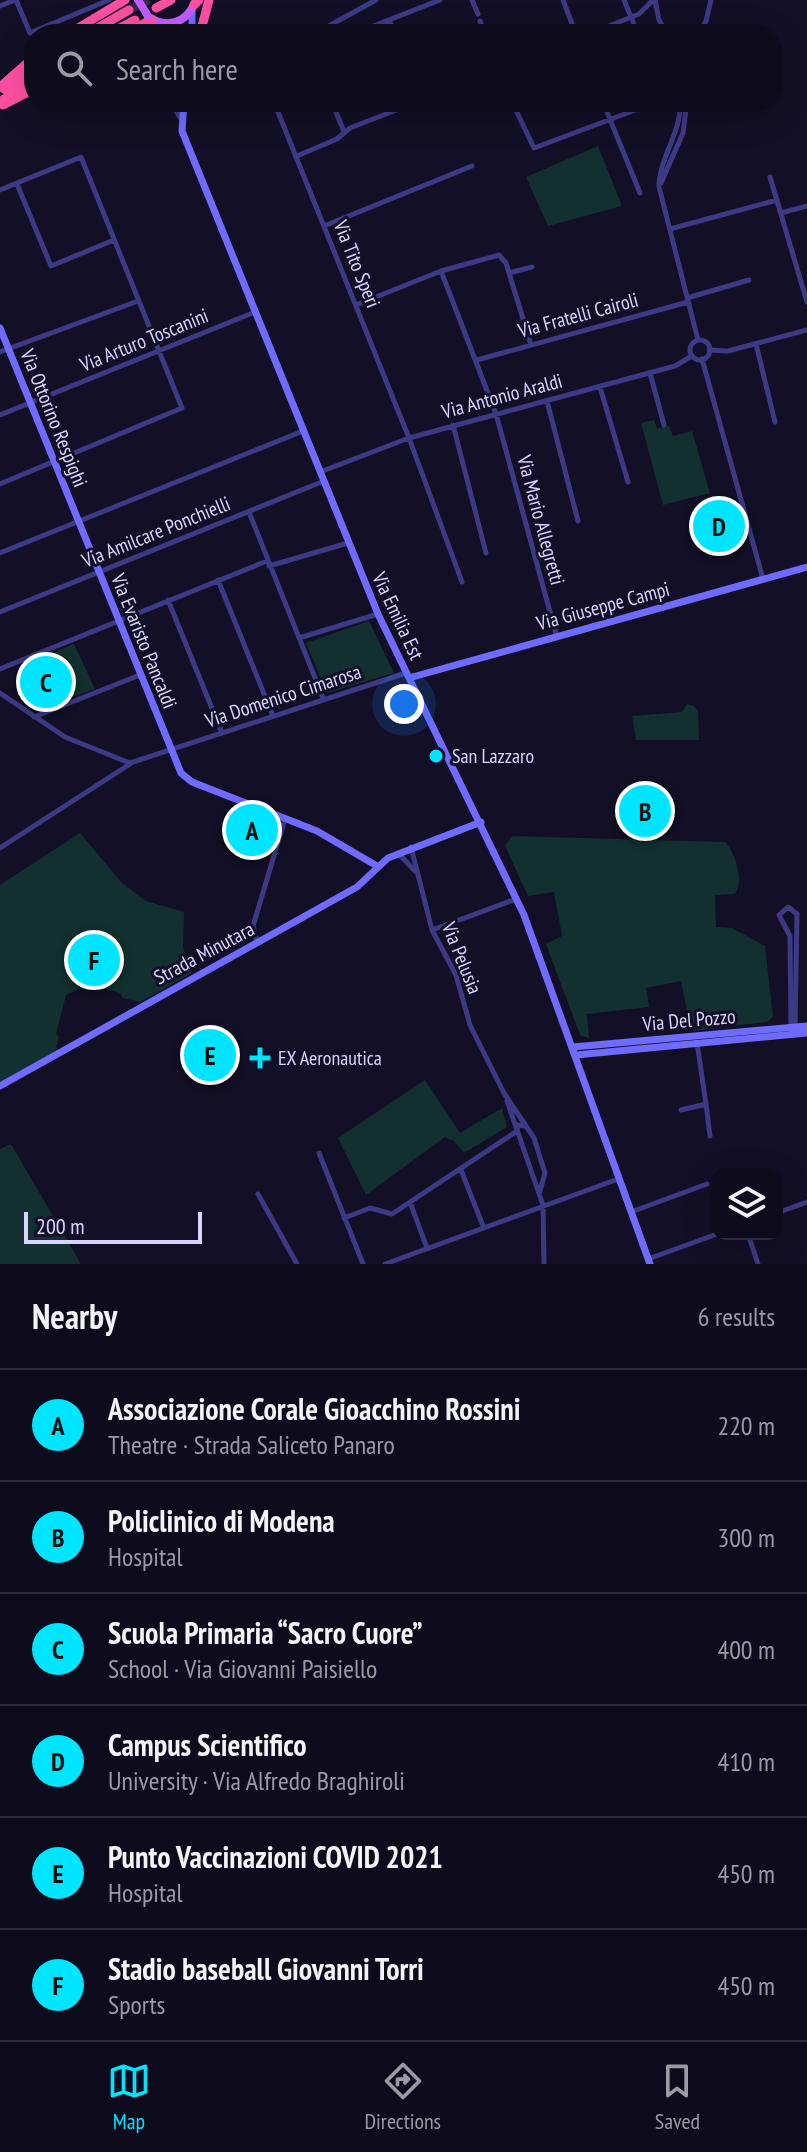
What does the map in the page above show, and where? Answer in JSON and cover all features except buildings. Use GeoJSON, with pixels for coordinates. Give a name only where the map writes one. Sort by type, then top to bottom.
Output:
{"type":"FeatureCollection","features":[{"type":"Feature","properties":{"kind":"highway"},"geometry":{"type":"LineString","coordinates":[[99,16],[117,0]]}},
{"type":"Feature","properties":{"kind":"highway"},"geometry":{"type":"LineString","coordinates":[[85,24],[125,0]]}},
{"type":"Feature","properties":{"kind":"highway"},"geometry":{"type":"LineString","coordinates":[[156,8],[171,0]]}},
{"type":"Feature","properties":{"kind":"highway"},"geometry":{"type":"LineString","coordinates":[[203,24],[209,0]]}},
{"type":"Feature","properties":{"kind":"highway"},"geometry":{"type":"LineString","coordinates":[[111,24],[132,15],[121,24]]}},
{"type":"Feature","properties":{"kind":"highway"},"geometry":{"type":"LineString","coordinates":[[146,24],[154,20]]}},
{"type":"Feature","properties":{"kind":"highway"},"geometry":{"type":"LineString","coordinates":[[0,87],[24,66]]}},
{"type":"Feature","properties":{"kind":"highway"},"geometry":{"type":"LineString","coordinates":[[0,87],[24,74]]}},
{"type":"Feature","properties":{"kind":"highway"},"geometry":{"type":"LineString","coordinates":[[0,104],[24,86]]}},
{"type":"Feature","properties":{"kind":"highway"},"geometry":{"type":"LineString","coordinates":[[0,104],[24,93]]}},
{"type":"Feature","properties":{"kind":"main road"},"geometry":{"type":"LineString","coordinates":[[138,0],[154,20],[180,20],[195,4]]}},
{"type":"Feature","properties":{"kind":"street"},"geometry":{"type":"LineString","coordinates":[[0,6],[15,0],[26,24]]}},
{"type":"Feature","properties":{"kind":"street"},"geometry":{"type":"LineString","coordinates":[[52,24],[109,0]]}},
{"type":"Feature","properties":{"kind":"street"},"geometry":{"type":"LineString","coordinates":[[332,24],[376,0]]}},
{"type":"Feature","properties":{"kind":"street"},"geometry":{"type":"LineString","coordinates":[[379,24],[440,0]]}},
{"type":"Feature","properties":{"kind":"street"},"geometry":{"type":"LineString","coordinates":[[472,0],[481,24]]}},
{"type":"Feature","properties":{"kind":"street"},"geometry":{"type":"LineString","coordinates":[[563,0],[572,24]]}},
{"type":"Feature","properties":{"kind":"street"},"geometry":{"type":"LineString","coordinates":[[624,0],[634,24]]}},
{"type":"Feature","properties":{"kind":"street"},"geometry":{"type":"LineString","coordinates":[[614,24],[639,14],[654,0],[662,24]]}},
{"type":"Feature","properties":{"kind":"street"},"geometry":{"type":"LineString","coordinates":[[704,24],[711,0]]}},
{"type":"Feature","properties":{"kind":"street"},"geometry":{"type":"LineString","coordinates":[[193,24],[195,4]]}},
{"type":"Feature","properties":{"kind":"street"},"geometry":{"type":"LineString","coordinates":[[639,14],[659,18]]}},
{"type":"Feature","properties":{"kind":"street"},"geometry":{"type":"LineString","coordinates":[[154,20],[161,24]]}},
{"type":"Feature","properties":{"kind":"street"},"geometry":{"type":"LineString","coordinates":[[389,20],[391,24]]}},
{"type":"Feature","properties":{"kind":"street","name":"Via Emilia Est"},"geometry":{"type":"LineString","coordinates":[[176,112],[378,614],[517,898],[649,1261]]}},
{"type":"Feature","properties":{"kind":"street"},"geometry":{"type":"LineString","coordinates":[[181,119],[182,112]]}},
{"type":"Feature","properties":{"kind":"street","name":"Via Tito Speri"},"geometry":{"type":"LineString","coordinates":[[278,112],[409,438],[462,582]]}},
{"type":"Feature","properties":{"kind":"street"},"geometry":{"type":"LineString","coordinates":[[336,112],[344,132]]}},
{"type":"Feature","properties":{"kind":"street"},"geometry":{"type":"LineString","coordinates":[[297,156],[393,112]]}},
{"type":"Feature","properties":{"kind":"street"},"geometry":{"type":"LineString","coordinates":[[517,112],[534,148],[629,112]]}},
{"type":"Feature","properties":{"kind":"street"},"geometry":{"type":"LineString","coordinates":[[607,112],[640,193]]}},
{"type":"Feature","properties":{"kind":"street"},"geometry":{"type":"LineString","coordinates":[[682,112],[677,135],[659,176],[660,192],[698,340]]}},
{"type":"Feature","properties":{"kind":"street"},"geometry":{"type":"LineString","coordinates":[[0,190],[81,157],[182,408],[0,484]]}},
{"type":"Feature","properties":{"kind":"street"},"geometry":{"type":"LineString","coordinates":[[324,226],[472,166]]}},
{"type":"Feature","properties":{"kind":"street"},"geometry":{"type":"LineString","coordinates":[[770,177],[807,302]]}},
{"type":"Feature","properties":{"kind":"street"},"geometry":{"type":"LineString","coordinates":[[17,184],[51,266],[114,240]]}},
{"type":"Feature","properties":{"kind":"street"},"geometry":{"type":"LineString","coordinates":[[670,229],[777,200]]}},
{"type":"Feature","properties":{"kind":"street"},"geometry":{"type":"LineString","coordinates":[[781,213],[807,206]]}},
{"type":"Feature","properties":{"kind":"street"},"geometry":{"type":"LineString","coordinates":[[356,305],[441,271],[499,255],[504,258],[531,345]]}},
{"type":"Feature","properties":{"kind":"street"},"geometry":{"type":"LineString","coordinates":[[509,273],[532,267]]}},
{"type":"Feature","properties":{"kind":"street","name":"Via Mario Allegretti"},"geometry":{"type":"LineString","coordinates":[[441,271],[496,414],[556,634]]}},
{"type":"Feature","properties":{"kind":"street","name":"Via Fratelli Cairoli"},"geometry":{"type":"LineString","coordinates":[[477,360],[749,280]]}},
{"type":"Feature","properties":{"kind":"street"},"geometry":{"type":"LineString","coordinates":[[4,351],[138,301]]}},
{"type":"Feature","properties":{"kind":"street","name":"Via Arturo Toscanini"},"geometry":{"type":"LineString","coordinates":[[0,415],[256,312]]}},
{"type":"Feature","properties":{"kind":"street","name":"Via Ottorino Respighi"},"geometry":{"type":"LineString","coordinates":[[0,328],[4,351],[31,402],[79,520]]}},
{"type":"Feature","properties":{"kind":"street"},"geometry":{"type":"LineString","coordinates":[[709,350],[728,351],[807,330]]}},
{"type":"Feature","properties":{"kind":"street"},"geometry":{"type":"LineString","coordinates":[[698,340],[706,343],[709,350]]}},
{"type":"Feature","properties":{"kind":"street"},"geometry":{"type":"LineString","coordinates":[[698,340],[691,345],[692,356],[702,359]]}},
{"type":"Feature","properties":{"kind":"street"},"geometry":{"type":"LineString","coordinates":[[756,344],[775,422]]}},
{"type":"Feature","properties":{"kind":"street"},"geometry":{"type":"LineString","coordinates":[[702,359],[709,350]]}},
{"type":"Feature","properties":{"kind":"street","name":"Via Antonio Araldi"},"geometry":{"type":"LineString","coordinates":[[322,476],[409,438],[650,373],[677,365],[692,356]]}},
{"type":"Feature","properties":{"kind":"street"},"geometry":{"type":"LineString","coordinates":[[702,359],[763,579]]}},
{"type":"Feature","properties":{"kind":"street"},"geometry":{"type":"LineString","coordinates":[[650,373],[664,425]]}},
{"type":"Feature","properties":{"kind":"street"},"geometry":{"type":"LineString","coordinates":[[600,387],[628,482]]}},
{"type":"Feature","properties":{"kind":"street"},"geometry":{"type":"LineString","coordinates":[[547,401],[578,521]]}},
{"type":"Feature","properties":{"kind":"street"},"geometry":{"type":"LineString","coordinates":[[453,425],[486,553]]}},
{"type":"Feature","properties":{"kind":"street"},"geometry":{"type":"LineString","coordinates":[[0,553],[303,431]]}},
{"type":"Feature","properties":{"kind":"street","name":"Via Amilcare Ponchielli"},"geometry":{"type":"LineString","coordinates":[[0,612],[249,512],[322,476]]}},
{"type":"Feature","properties":{"kind":"street"},"geometry":{"type":"LineString","coordinates":[[249,512],[323,698]]}},
{"type":"Feature","properties":{"kind":"street","name":"Via Evaristo Pancaldi"},"geometry":{"type":"LineString","coordinates":[[79,520],[181,773],[192,782],[285,818]]}},
{"type":"Feature","properties":{"kind":"street"},"geometry":{"type":"LineString","coordinates":[[0,669],[218,580],[348,543]]}},
{"type":"Feature","properties":{"kind":"street","name":"Via Giuseppe Campi"},"geometry":{"type":"LineString","coordinates":[[408,676],[807,567]]}},
{"type":"Feature","properties":{"kind":"street"},"geometry":{"type":"LineString","coordinates":[[218,580],[273,716]]}},
{"type":"Feature","properties":{"kind":"street"},"geometry":{"type":"LineString","coordinates":[[168,600],[222,733]]}},
{"type":"Feature","properties":{"kind":"street"},"geometry":{"type":"LineString","coordinates":[[299,638],[378,614]]}},
{"type":"Feature","properties":{"kind":"street"},"geometry":{"type":"LineString","coordinates":[[34,717],[140,675]]}},
{"type":"Feature","properties":{"kind":"street","name":"Via Domenico Cimarosa"},"geometry":{"type":"LineString","coordinates":[[0,848],[130,763],[323,698],[408,676]]}},
{"type":"Feature","properties":{"kind":"street"},"geometry":{"type":"LineString","coordinates":[[0,693],[65,737],[130,763]]}},
{"type":"Feature","properties":{"kind":"street"},"geometry":{"type":"LineString","coordinates":[[257,942],[253,926],[285,818],[377,866]]}},
{"type":"Feature","properties":{"kind":"street","name":"Strada Minutara"},"geometry":{"type":"LineString","coordinates":[[0,1086],[357,887],[377,866],[398,853],[481,822]]}},
{"type":"Feature","properties":{"kind":"street","name":"Via Pelusia"},"geometry":{"type":"LineString","coordinates":[[411,846],[432,930],[456,975],[470,1025],[504,1093],[534,1138],[545,1173],[540,1191]]}},
{"type":"Feature","properties":{"kind":"street","name":"Via Pelusia"},"geometry":{"type":"LineString","coordinates":[[398,853],[417,876]]}},
{"type":"Feature","properties":{"kind":"street"},"geometry":{"type":"LineString","coordinates":[[432,930],[517,898]]}},
{"type":"Feature","properties":{"kind":"street"},"geometry":{"type":"LineString","coordinates":[[788,907],[797,914],[793,1030],[790,936],[779,915],[788,907]]}},
{"type":"Feature","properties":{"kind":"street","name":"Via Del Pozzo"},"geometry":{"type":"LineString","coordinates":[[574,1051],[793,1030],[807,1026]]}},
{"type":"Feature","properties":{"kind":"street","name":"Via Del Pozzo"},"geometry":{"type":"LineString","coordinates":[[793,1030],[807,1033]]}},
{"type":"Feature","properties":{"kind":"street"},"geometry":{"type":"LineString","coordinates":[[696,1040],[710,1136]]}},
{"type":"Feature","properties":{"kind":"street","name":"Via Pelusia"},"geometry":{"type":"LineString","coordinates":[[504,1093],[540,1191],[544,1264]]}},
{"type":"Feature","properties":{"kind":"street"},"geometry":{"type":"LineString","coordinates":[[681,1110],[706,1104]]}},
{"type":"Feature","properties":{"kind":"street"},"geometry":{"type":"LineString","coordinates":[[344,1218],[370,1208],[392,1214],[517,1131],[523,1133],[525,1127]]}},
{"type":"Feature","properties":{"kind":"street"},"geometry":{"type":"LineString","coordinates":[[319,1153],[363,1264]]}},
{"type":"Feature","properties":{"kind":"street"},"geometry":{"type":"LineString","coordinates":[[461,1170],[483,1226]]}},
{"type":"Feature","properties":{"kind":"street"},"geometry":{"type":"LineString","coordinates":[[385,1264],[618,1179]]}},
{"type":"Feature","properties":{"kind":"street"},"geometry":{"type":"LineString","coordinates":[[631,1212],[707,1184]]}},
{"type":"Feature","properties":{"kind":"street"},"geometry":{"type":"LineString","coordinates":[[258,1194],[297,1264]]}},
{"type":"Feature","properties":{"kind":"street"},"geometry":{"type":"LineString","coordinates":[[410,1202],[427,1248]]}},
{"type":"Feature","properties":{"kind":"street"},"geometry":{"type":"LineString","coordinates":[[783,1211],[807,1202]]}},
{"type":"Feature","properties":{"kind":"street"},"geometry":{"type":"LineString","coordinates":[[649,1261],[711,1236]]}},
{"type":"Feature","properties":{"kind":"street"},"geometry":{"type":"LineString","coordinates":[[750,1240],[758,1264]]}},
{"type":"Feature","properties":{"kind":"green space"},"geometry":{"type":"Polygon","coordinates":[[[598,146],[622,206],[548,226],[526,177],[598,146]]]}},
{"type":"Feature","properties":{"kind":"green space"},"geometry":{"type":"Polygon","coordinates":[[[654,420],[657,428],[669,426],[673,436],[692,431],[710,493],[663,505],[641,423],[654,420]]]}},
{"type":"Feature","properties":{"kind":"green space"},"geometry":{"type":"Polygon","coordinates":[[[369,621],[394,673],[327,693],[306,643],[369,621]]]}},
{"type":"Feature","properties":{"kind":"green space"},"geometry":{"type":"Polygon","coordinates":[[[74,644],[95,689],[65,700],[45,656],[74,644]]]}},
{"type":"Feature","properties":{"kind":"green space"},"geometry":{"type":"Polygon","coordinates":[[[687,704],[698,711],[699,740],[636,740],[632,716],[682,712],[687,704]]]}},
{"type":"Feature","properties":{"kind":"green space"},"geometry":{"type":"Polygon","coordinates":[[[80,833],[121,882],[146,901],[184,912],[183,947],[192,973],[140,1002],[81,982],[82,987],[66,995],[56,1034],[59,1036],[55,1052],[0,1082],[0,885],[80,833]]]}},
{"type":"Feature","properties":{"kind":"green space"},"geometry":{"type":"Polygon","coordinates":[[[512,836],[725,842],[735,860],[739,882],[735,894],[715,895],[716,927],[732,928],[765,946],[773,1017],[767,1022],[691,1031],[681,981],[646,988],[649,1007],[587,1014],[589,1038],[580,1035],[546,944],[562,936],[554,892],[528,896],[505,846],[512,836]]]}},
{"type":"Feature","properties":{"kind":"green space"},"geometry":{"type":"Polygon","coordinates":[[[425,1080],[460,1133],[502,1108],[507,1127],[464,1153],[454,1141],[445,1137],[366,1195],[338,1138],[425,1080]]]}},
{"type":"Feature","properties":{"kind":"green space"},"geometry":{"type":"Polygon","coordinates":[[[11,1144],[81,1264],[0,1264],[0,1149],[11,1144]]]}},
{"type":"Feature","properties":{"kind":"tunnel"},"geometry":{"type":"LineString","coordinates":[[129,10],[149,0]]}},
{"type":"Feature","properties":{"kind":"place","name":"Campus Scientifico"},"geometry":{"type":"Point","coordinates":[719,526]}},
{"type":"Feature","properties":{"kind":"place","name":"Scuola Primaria “Sacro Cuore”"},"geometry":{"type":"Point","coordinates":[46,682]}},
{"type":"Feature","properties":{"kind":"place","name":"San Lazzaro"},"geometry":{"type":"Point","coordinates":[436,756]}},
{"type":"Feature","properties":{"kind":"place","name":"Policlinico di Modena"},"geometry":{"type":"Point","coordinates":[645,811]}},
{"type":"Feature","properties":{"kind":"place","name":"Associazione Corale Gioacchino Rossini"},"geometry":{"type":"Point","coordinates":[252,830]}},
{"type":"Feature","properties":{"kind":"place","name":"Stadio baseball Giovanni Torri"},"geometry":{"type":"Point","coordinates":[94,960]}},
{"type":"Feature","properties":{"kind":"place","name":"Punto Vaccinazioni COVID 2021"},"geometry":{"type":"Point","coordinates":[210,1055]}},
{"type":"Feature","properties":{"kind":"place","name":"EX Aeronautica"},"geometry":{"type":"Point","coordinates":[260,1058]}}]}
